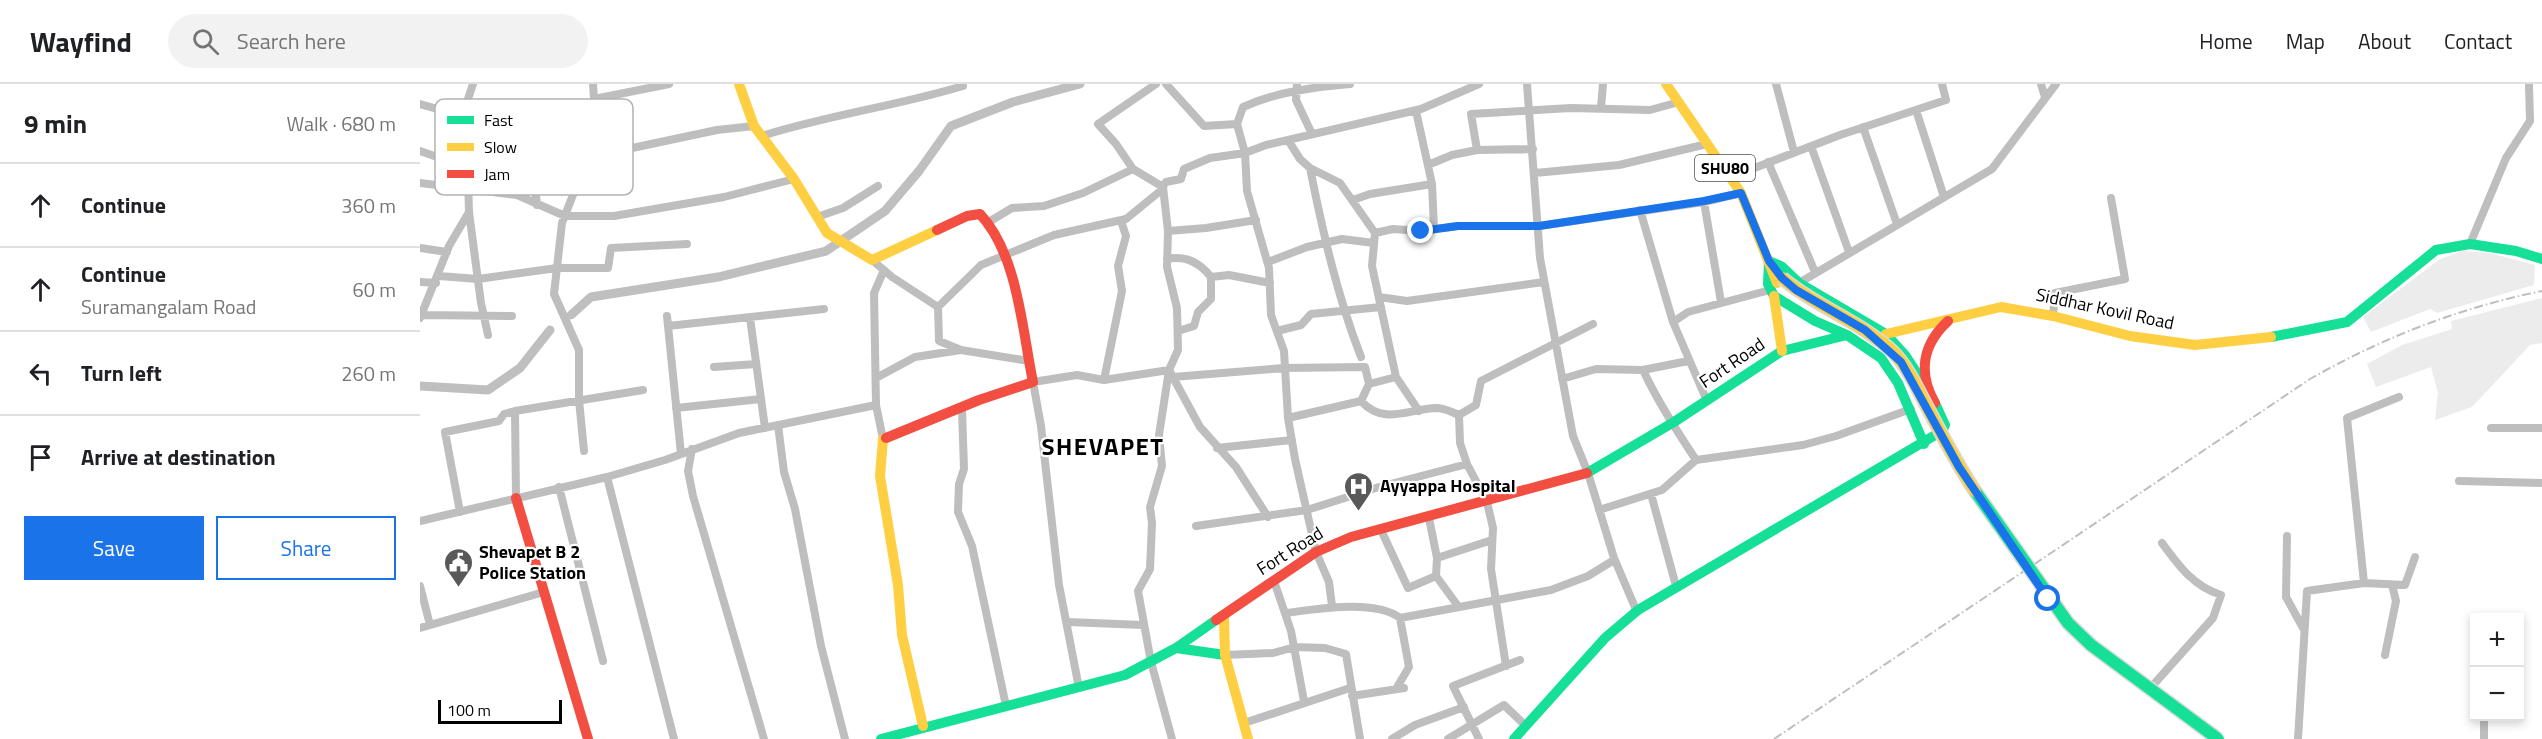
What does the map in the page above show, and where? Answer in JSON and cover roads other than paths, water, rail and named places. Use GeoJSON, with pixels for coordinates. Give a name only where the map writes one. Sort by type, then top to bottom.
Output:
{"type":"FeatureCollection","features":[{"type":"Feature","properties":{"kind":"main road"},"geometry":{"type":"LineString","coordinates":[[739,84],[758,131],[794,178],[827,233],[872,260],[967,216],[980,214],[994,229],[1010,268],[1033,382],[883,439],[880,476],[898,585],[902,635],[923,726]]}},
{"type":"Feature","properties":{"kind":"main road","name":"SHU80"},"geometry":{"type":"LineString","coordinates":[[1666,84],[1741,193],[1769,261],[1775,287]]}},
{"type":"Feature","properties":{"kind":"main road","name":"Siddhar Kovil Road"},"geometry":{"type":"LineString","coordinates":[[1886,334],[2001,307],[2053,316],[2130,336],[2195,345],[2270,337],[2347,322],[2436,250],[2470,244],[2516,251],[2542,259]]}},
{"type":"Feature","properties":{"kind":"main road"},"geometry":{"type":"LineString","coordinates":[[1514,739],[1605,638],[1637,612],[1676,586],[1924,444],[1942,431],[1946,425],[1926,386],[1886,334],[1798,283],[1781,266],[1769,261]]}},
{"type":"Feature","properties":{"kind":"main road"},"geometry":{"type":"LineString","coordinates":[[1775,287],[1815,321],[1847,334],[1881,358],[1898,383],[1924,444]]}},
{"type":"Feature","properties":{"kind":"main road"},"geometry":{"type":"LineString","coordinates":[[1775,287],[1782,351]]}},
{"type":"Feature","properties":{"kind":"main road","name":"SHU80"},"geometry":{"type":"LineString","coordinates":[[1775,287],[1861,336],[1888,358],[1904,378],[1953,470],[2062,628],[2086,651],[2205,739]]}},
{"type":"Feature","properties":{"kind":"main road","name":"SHU80"},"geometry":{"type":"LineString","coordinates":[[1775,287],[1796,290],[1865,330],[1894,353],[1910,375],[1959,467],[2068,624],[2091,645],[2218,739]]}},
{"type":"Feature","properties":{"kind":"main road"},"geometry":{"type":"LineString","coordinates":[[1926,386],[1924,355],[1928,342],[1938,329],[1950,320]]}},
{"type":"Feature","properties":{"kind":"main road","name":"Fort Road"},"geometry":{"type":"LineString","coordinates":[[881,739],[923,726],[1125,675],[1176,648],[1316,552],[1351,537],[1429,518],[1588,473],[1674,422],[1782,351],[1847,334]]}},
{"type":"Feature","properties":{"kind":"main road"},"geometry":{"type":"LineString","coordinates":[[516,498],[588,739]]}},
{"type":"Feature","properties":{"kind":"main road"},"geometry":{"type":"LineString","coordinates":[[1224,617],[1226,655],[1248,739]]}},
{"type":"Feature","properties":{"kind":"main road"},"geometry":{"type":"LineString","coordinates":[[1176,648],[1226,655]]}},
{"type":"Feature","properties":{"kind":"street"},"geometry":{"type":"LineString","coordinates":[[468,99],[473,84]]}},
{"type":"Feature","properties":{"kind":"street"},"geometry":{"type":"LineString","coordinates":[[593,84],[594,99]]}},
{"type":"Feature","properties":{"kind":"street"},"geometry":{"type":"LineString","coordinates":[[606,99],[669,84]]}},
{"type":"Feature","properties":{"kind":"street"},"geometry":{"type":"LineString","coordinates":[[1156,84],[1098,124],[1116,144],[1132,169],[1163,187]]}},
{"type":"Feature","properties":{"kind":"street"},"geometry":{"type":"LineString","coordinates":[[1166,84],[1204,126],[1237,124]]}},
{"type":"Feature","properties":{"kind":"street"},"geometry":{"type":"LineString","coordinates":[[1332,606],[1329,582],[1316,552],[1292,440],[1288,418],[1284,351],[1271,315],[1268,262],[1247,191],[1245,153],[1237,124],[1243,107],[1297,87],[1350,84]]}},
{"type":"Feature","properties":{"kind":"street"},"geometry":{"type":"LineString","coordinates":[[1029,361],[961,350],[939,341],[939,307],[981,265],[1054,235],[1120,221],[1163,187],[1166,182],[1181,179],[1184,169],[1210,158],[1245,153],[1312,134],[1416,111],[1479,84]]}},
{"type":"Feature","properties":{"kind":"street"},"geometry":{"type":"LineString","coordinates":[[1527,84],[1540,258],[1573,436],[1588,473],[1614,560],[1637,612]]}},
{"type":"Feature","properties":{"kind":"street"},"geometry":{"type":"LineString","coordinates":[[1601,108],[1603,84]]}},
{"type":"Feature","properties":{"kind":"street"},"geometry":{"type":"LineString","coordinates":[[1776,84],[1794,152]]}},
{"type":"Feature","properties":{"kind":"street"},"geometry":{"type":"LineString","coordinates":[[1731,177],[1863,127],[1946,100],[1942,84]]}},
{"type":"Feature","properties":{"kind":"street"},"geometry":{"type":"LineString","coordinates":[[2041,84],[2045,97]]}},
{"type":"Feature","properties":{"kind":"street"},"geometry":{"type":"LineString","coordinates":[[1798,283],[1992,169],[2056,84]]}},
{"type":"Feature","properties":{"kind":"street"},"geometry":{"type":"LineString","coordinates":[[2470,244],[2506,158],[2530,121],[2529,84]]}},
{"type":"Feature","properties":{"kind":"street"},"geometry":{"type":"LineString","coordinates":[[633,150],[717,130],[758,131],[852,111],[915,101],[963,86]]}},
{"type":"Feature","properties":{"kind":"street"},"geometry":{"type":"LineString","coordinates":[[1297,87],[1296,100],[1312,134]]}},
{"type":"Feature","properties":{"kind":"street"},"geometry":{"type":"LineString","coordinates":[[1477,150],[1471,114],[1601,108],[1650,110],[1679,102]]}},
{"type":"Feature","properties":{"kind":"street"},"geometry":{"type":"LineString","coordinates":[[420,104],[435,108]]}},
{"type":"Feature","properties":{"kind":"street"},"geometry":{"type":"LineString","coordinates":[[1916,110],[1944,197]]}},
{"type":"Feature","properties":{"kind":"street"},"geometry":{"type":"LineString","coordinates":[[1416,111],[1432,184],[1434,229]]}},
{"type":"Feature","properties":{"kind":"street"},"geometry":{"type":"LineString","coordinates":[[1863,127],[1897,224]]}},
{"type":"Feature","properties":{"kind":"street"},"geometry":{"type":"LineString","coordinates":[[1288,140],[1310,168],[1340,183],[1375,233],[1372,266],[1396,377],[1419,411]]}},
{"type":"Feature","properties":{"kind":"street"},"geometry":{"type":"LineString","coordinates":[[1535,173],[1619,165],[1707,144]]}},
{"type":"Feature","properties":{"kind":"street"},"geometry":{"type":"LineString","coordinates":[[1810,146],[1849,252]]}},
{"type":"Feature","properties":{"kind":"street"},"geometry":{"type":"LineString","coordinates":[[1428,165],[1452,155],[1477,150],[1533,149]]}},
{"type":"Feature","properties":{"kind":"street"},"geometry":{"type":"LineString","coordinates":[[420,151],[435,156]]}},
{"type":"Feature","properties":{"kind":"street"},"geometry":{"type":"LineString","coordinates":[[1768,162],[1815,272]]}},
{"type":"Feature","properties":{"kind":"street"},"geometry":{"type":"LineString","coordinates":[[1310,168],[1325,243],[1344,312],[1361,357]]}},
{"type":"Feature","properties":{"kind":"street"},"geometry":{"type":"LineString","coordinates":[[987,223],[1012,208],[1044,206],[1083,193],[1132,169]]}},
{"type":"Feature","properties":{"kind":"street"},"geometry":{"type":"LineString","coordinates":[[517,195],[565,216],[614,216],[724,197],[794,178]]}},
{"type":"Feature","properties":{"kind":"street"},"geometry":{"type":"LineString","coordinates":[[420,183],[435,185]]}},
{"type":"Feature","properties":{"kind":"street"},"geometry":{"type":"LineString","coordinates":[[1353,200],[1370,194],[1432,184]]}},
{"type":"Feature","properties":{"kind":"street"},"geometry":{"type":"LineString","coordinates":[[818,217],[843,208],[878,186]]}},
{"type":"Feature","properties":{"kind":"street"},"geometry":{"type":"LineString","coordinates":[[1163,187],[1168,231],[1167,260],[1177,308],[1178,350],[1171,373],[1159,435],[1162,466],[1150,507],[1152,523],[1150,569],[1138,591],[1151,663],[1172,739]]}},
{"type":"Feature","properties":{"kind":"street"},"geometry":{"type":"LineString","coordinates":[[1375,233],[1393,229],[1434,229],[1458,226],[1539,226],[1704,201],[1741,193]]}},
{"type":"Feature","properties":{"kind":"street"},"geometry":{"type":"LineString","coordinates":[[468,195],[468,212],[488,335]]}},
{"type":"Feature","properties":{"kind":"street"},"geometry":{"type":"LineString","coordinates":[[536,195],[537,205]]}},
{"type":"Feature","properties":{"kind":"street"},"geometry":{"type":"LineString","coordinates":[[573,195],[562,223],[555,294],[579,350],[579,400],[584,451]]}},
{"type":"Feature","properties":{"kind":"street"},"geometry":{"type":"LineString","coordinates":[[2053,316],[2055,293],[2125,279],[2111,198]]}},
{"type":"Feature","properties":{"kind":"street"},"geometry":{"type":"LineString","coordinates":[[1704,201],[1721,302]]}},
{"type":"Feature","properties":{"kind":"street"},"geometry":{"type":"LineString","coordinates":[[1640,210],[1673,322],[1688,362],[1707,401]]}},
{"type":"Feature","properties":{"kind":"street"},"geometry":{"type":"LineString","coordinates":[[468,212],[447,252],[421,316],[512,316]]}},
{"type":"Feature","properties":{"kind":"street"},"geometry":{"type":"LineString","coordinates":[[1168,231],[1256,220]]}},
{"type":"Feature","properties":{"kind":"street"},"geometry":{"type":"LineString","coordinates":[[1104,380],[1122,291],[1118,266],[1126,236],[1120,221]]}},
{"type":"Feature","properties":{"kind":"street"},"geometry":{"type":"LineString","coordinates":[[1268,262],[1342,239],[1374,243]]}},
{"type":"Feature","properties":{"kind":"street"},"geometry":{"type":"LineString","coordinates":[[420,282],[478,279],[557,268],[608,268],[611,248],[687,244]]}},
{"type":"Feature","properties":{"kind":"street"},"geometry":{"type":"LineString","coordinates":[[420,248],[447,252]]}},
{"type":"Feature","properties":{"kind":"street"},"geometry":{"type":"LineString","coordinates":[[1167,260],[1180,256],[1194,262],[1211,277],[1229,275],[1270,283]]}},
{"type":"Feature","properties":{"kind":"street"},"geometry":{"type":"LineString","coordinates":[[872,260],[939,307]]}},
{"type":"Feature","properties":{"kind":"street"},"geometry":{"type":"LineString","coordinates":[[883,439],[876,405],[874,293],[884,270]]}},
{"type":"Feature","properties":{"kind":"street"},"geometry":{"type":"LineString","coordinates":[[1178,331],[1194,327],[1198,312],[1211,299],[1211,277]]}},
{"type":"Feature","properties":{"kind":"street"},"geometry":{"type":"LineString","coordinates":[[1379,297],[1407,301],[1544,282]]}},
{"type":"Feature","properties":{"kind":"street"},"geometry":{"type":"LineString","coordinates":[[1673,322],[1688,312],[1775,287]]}},
{"type":"Feature","properties":{"kind":"street"},"geometry":{"type":"LineString","coordinates":[[1277,331],[1301,325],[1311,314],[1381,307]]}},
{"type":"Feature","properties":{"kind":"street"},"geometry":{"type":"LineString","coordinates":[[668,326],[824,309]]}},
{"type":"Feature","properties":{"kind":"street"},"geometry":{"type":"LineString","coordinates":[[667,316],[681,454]]}},
{"type":"Feature","properties":{"kind":"street"},"geometry":{"type":"LineString","coordinates":[[750,318],[765,428]]}},
{"type":"Feature","properties":{"kind":"street"},"geometry":{"type":"LineString","coordinates":[[1459,415],[1476,405],[1481,381],[1593,324]]}},
{"type":"Feature","properties":{"kind":"street"},"geometry":{"type":"LineString","coordinates":[[876,378],[915,357],[961,350]]}},
{"type":"Feature","properties":{"kind":"street"},"geometry":{"type":"LineString","coordinates":[[1562,379],[1596,369],[1643,370],[1688,362]]}},
{"type":"Feature","properties":{"kind":"street"},"geometry":{"type":"LineString","coordinates":[[714,367],[756,364]]}},
{"type":"Feature","properties":{"kind":"street"},"geometry":{"type":"LineString","coordinates":[[1079,688],[1059,585],[1041,426],[1033,382],[1077,375],[1104,380],[1171,373],[1365,367],[1369,384],[1361,401]]}},
{"type":"Feature","properties":{"kind":"street"},"geometry":{"type":"LineString","coordinates":[[1643,370],[1659,403],[1674,422],[1696,460]]}},
{"type":"Feature","properties":{"kind":"street"},"geometry":{"type":"LineString","coordinates":[[1171,373],[1200,427],[1236,467],[1268,517]]}},
{"type":"Feature","properties":{"kind":"street"},"geometry":{"type":"LineString","coordinates":[[1369,384],[1396,377]]}},
{"type":"Feature","properties":{"kind":"street"},"geometry":{"type":"LineString","coordinates":[[460,512],[445,432],[499,422],[504,414],[515,411],[643,390]]}},
{"type":"Feature","properties":{"kind":"street"},"geometry":{"type":"LineString","coordinates":[[2364,584],[2347,418],[2398,398]]}},
{"type":"Feature","properties":{"kind":"street"},"geometry":{"type":"LineString","coordinates":[[676,408],[761,399]]}},
{"type":"Feature","properties":{"kind":"street"},"geometry":{"type":"LineString","coordinates":[[1361,401],[1370,410],[1395,416],[1444,409],[1459,415]]}},
{"type":"Feature","properties":{"kind":"street"},"geometry":{"type":"LineString","coordinates":[[1288,418],[1361,401]]}},
{"type":"Feature","properties":{"kind":"street"},"geometry":{"type":"LineString","coordinates":[[420,521],[607,477],[681,454],[739,432],[876,405]]}},
{"type":"Feature","properties":{"kind":"street"},"geometry":{"type":"LineString","coordinates":[[962,409],[964,469],[959,484],[958,512],[972,546],[1006,706]]}},
{"type":"Feature","properties":{"kind":"street"},"geometry":{"type":"LineString","coordinates":[[1599,510],[1662,490],[1696,460],[1803,445],[1911,410]]}},
{"type":"Feature","properties":{"kind":"street"},"geometry":{"type":"LineString","coordinates":[[515,411],[516,498]]}},
{"type":"Feature","properties":{"kind":"street"},"geometry":{"type":"LineString","coordinates":[[1459,415],[1461,443],[1467,464],[1487,502],[1493,528],[1491,569],[1506,666]]}},
{"type":"Feature","properties":{"kind":"street"},"geometry":{"type":"LineString","coordinates":[[778,425],[784,472],[795,509],[821,646],[844,739]]}},
{"type":"Feature","properties":{"kind":"street"},"geometry":{"type":"LineString","coordinates":[[2491,428],[2542,428]]}},
{"type":"Feature","properties":{"kind":"street"},"geometry":{"type":"LineString","coordinates":[[1217,448],[1292,440]]}},
{"type":"Feature","properties":{"kind":"street"},"geometry":{"type":"LineString","coordinates":[[692,449],[688,471],[693,496],[764,739]]}},
{"type":"Feature","properties":{"kind":"street"},"geometry":{"type":"LineString","coordinates":[[1196,526],[1307,510],[1380,487],[1467,464]]}},
{"type":"Feature","properties":{"kind":"street"},"geometry":{"type":"LineString","coordinates":[[607,477],[674,739]]}},
{"type":"Feature","properties":{"kind":"street"},"geometry":{"type":"LineString","coordinates":[[2459,481],[2542,483]]}},
{"type":"Feature","properties":{"kind":"street"},"geometry":{"type":"LineString","coordinates":[[559,487],[603,661]]}},
{"type":"Feature","properties":{"kind":"street"},"geometry":{"type":"LineString","coordinates":[[1651,494],[1676,586]]}},
{"type":"Feature","properties":{"kind":"street"},"geometry":{"type":"LineString","coordinates":[[1429,518],[1437,558],[1436,576],[1458,606]]}},
{"type":"Feature","properties":{"kind":"street"},"geometry":{"type":"LineString","coordinates":[[1381,530],[1408,588],[1436,576]]}},
{"type":"Feature","properties":{"kind":"street"},"geometry":{"type":"LineString","coordinates":[[2287,536],[2286,597],[2303,628]]}},
{"type":"Feature","properties":{"kind":"street"},"geometry":{"type":"LineString","coordinates":[[1437,558],[1492,540]]}},
{"type":"Feature","properties":{"kind":"street"},"geometry":{"type":"LineString","coordinates":[[2154,684],[2213,618],[2221,595],[2208,591],[2184,574],[2162,543]]}},
{"type":"Feature","properties":{"kind":"street"},"geometry":{"type":"LineString","coordinates":[[2298,739],[2307,591],[2364,584],[2405,585],[2415,557]]}},
{"type":"Feature","properties":{"kind":"street"},"geometry":{"type":"LineString","coordinates":[[1400,618],[1551,590],[1588,576],[1614,560]]}},
{"type":"Feature","properties":{"kind":"street"},"geometry":{"type":"LineString","coordinates":[[1274,581],[1295,647],[1304,701]]}},
{"type":"Feature","properties":{"kind":"street"},"geometry":{"type":"LineString","coordinates":[[2385,655],[2396,601],[2392,585]]}},
{"type":"Feature","properties":{"kind":"street"},"geometry":{"type":"LineString","coordinates":[[420,586],[430,625]]}},
{"type":"Feature","properties":{"kind":"street"},"geometry":{"type":"LineString","coordinates":[[420,628],[544,592]]}},
{"type":"Feature","properties":{"kind":"street"},"geometry":{"type":"LineString","coordinates":[[1244,723],[1304,701],[1351,692],[1400,689],[1408,667],[1400,618],[1390,611],[1332,606],[1286,613]]}},
{"type":"Feature","properties":{"kind":"street"},"geometry":{"type":"LineString","coordinates":[[1068,622],[1143,625]]}},
{"type":"Feature","properties":{"kind":"street"},"geometry":{"type":"LineString","coordinates":[[1226,655],[1273,653],[1295,647],[1325,648],[1346,654],[1360,739]]}},
{"type":"Feature","properties":{"kind":"street"},"geometry":{"type":"LineString","coordinates":[[1479,739],[1453,686],[1520,660]]}},
{"type":"Feature","properties":{"kind":"street"},"geometry":{"type":"LineString","coordinates":[[1448,739],[1504,705],[1527,726]]}},
{"type":"Feature","properties":{"kind":"street"},"geometry":{"type":"LineString","coordinates":[[1392,739],[1415,725],[1464,706]]}},
{"type":"Feature","properties":{"kind":"street"},"geometry":{"type":"LineString","coordinates":[[2484,721],[2484,739]]}},
{"type":"Feature","properties":{"kind":"waterway"},"geometry":{"type":"LineString","coordinates":[[571,315],[591,297],[718,277],[826,251],[885,211],[919,171],[951,126],[1013,102],[1080,84]]}},
{"type":"Feature","properties":{"kind":"waterway"},"geometry":{"type":"LineString","coordinates":[[420,386],[488,390],[520,368],[550,330]]}},
{"type":"Feature","properties":{"kind":"railway"},"geometry":{"type":"LineString","coordinates":[[1774,739],[2310,379],[2394,337],[2452,315],[2542,291]]}},
{"type":"Feature","properties":{"kind":"place","name":"Ayyappa Hospital"},"geometry":{"type":"Point","coordinates":[1359,512]}},
{"type":"Feature","properties":{"kind":"place","name":"Shevapet B 2 Police Station"},"geometry":{"type":"Point","coordinates":[458,588]}},
{"type":"Feature","properties":{"kind":"district","name":"SHEVAPET"},"geometry":{"type":"Point","coordinates":[1103,447]}}]}
